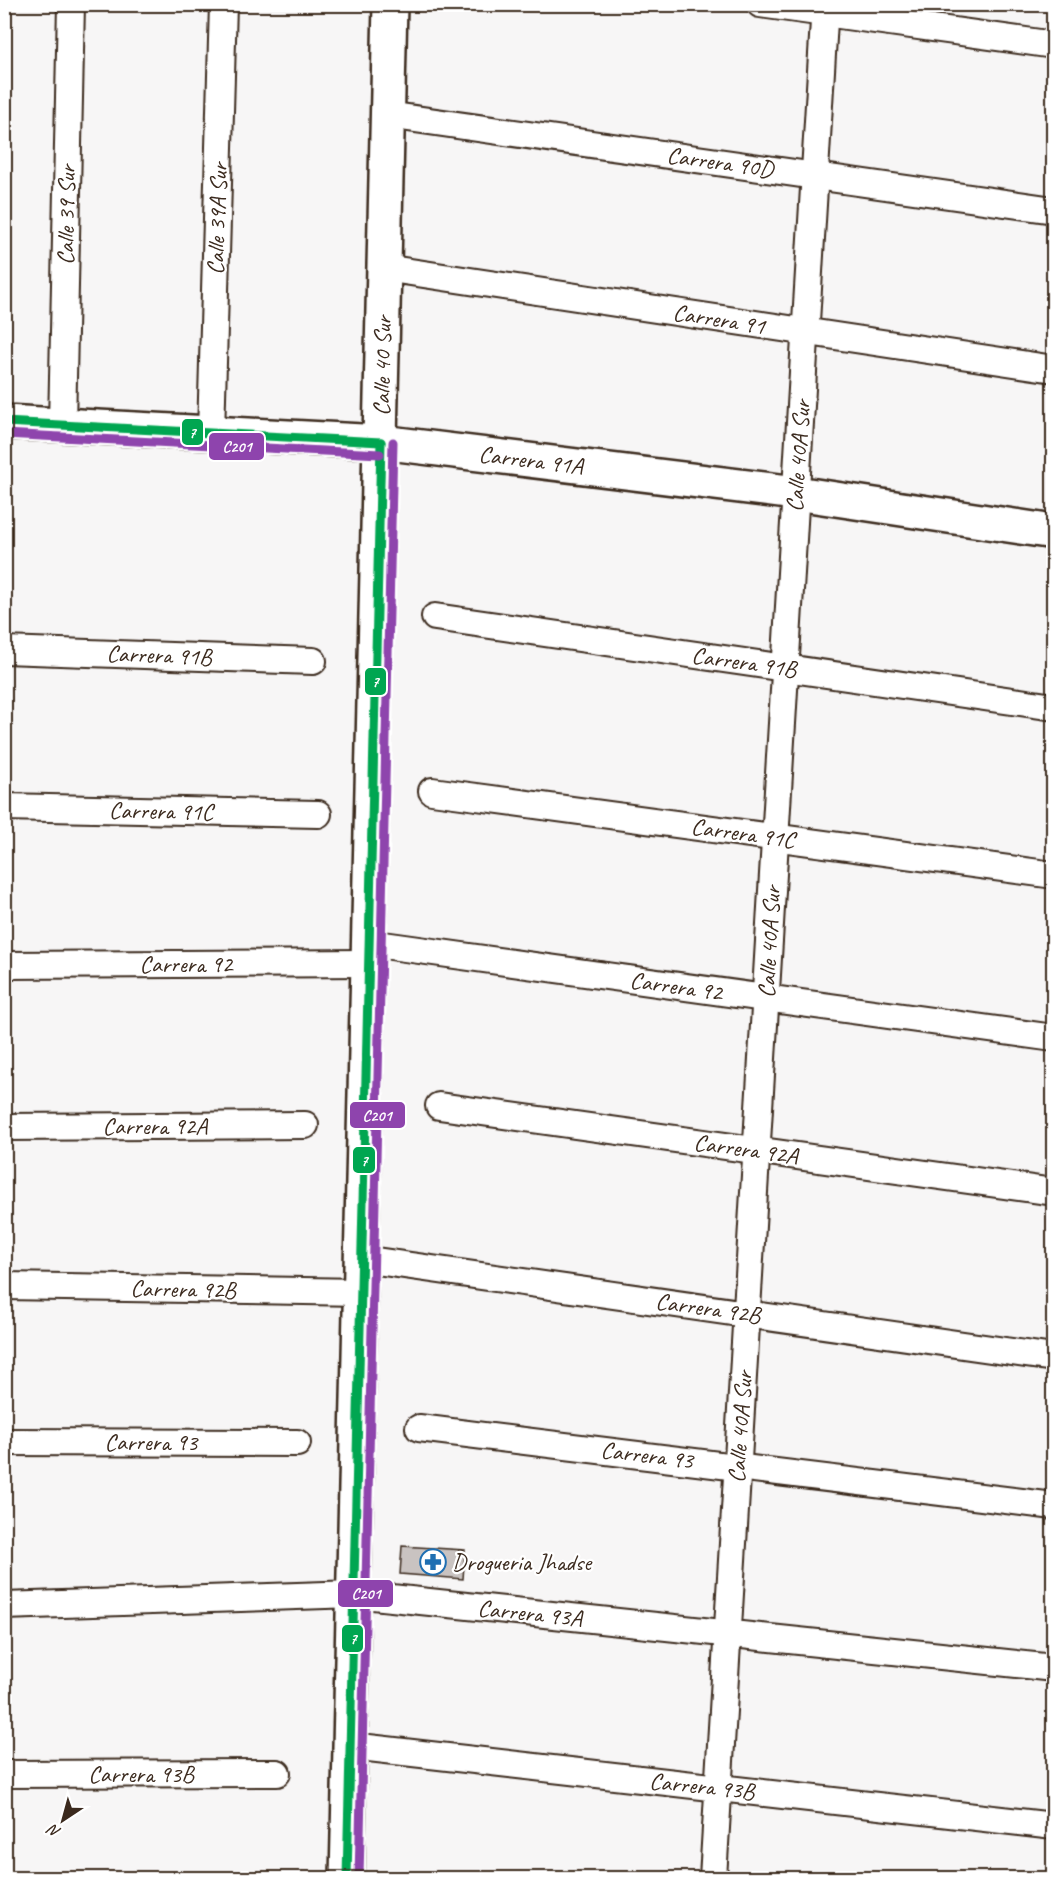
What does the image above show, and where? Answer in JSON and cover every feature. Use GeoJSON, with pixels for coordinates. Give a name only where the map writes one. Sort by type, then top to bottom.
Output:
{"type":"FeatureCollection","features":[{"type":"Feature","properties":{"kind":"street","name":"Calle 39 Sur"},"geometry":{"type":"LineString","coordinates":[[62,426],[71,4]]}},
{"type":"Feature","properties":{"kind":"street","name":"Calle 39A Sur"},"geometry":{"type":"LineString","coordinates":[[211,434],[223,4]]}},
{"type":"Feature","properties":{"kind":"street","name":"Calle 40 Sur"},"geometry":{"type":"LineString","coordinates":[[347,1878],[390,4]]}},
{"type":"Feature","properties":{"kind":"street"},"geometry":{"type":"LineString","coordinates":[[760,4],[825,9],[1053,45]]}},
{"type":"Feature","properties":{"kind":"street","name":"Calle 40A Sur"},"geometry":{"type":"LineString","coordinates":[[713,1878],[825,9]]}},
{"type":"Feature","properties":{"kind":"street","name":"Carrera 90D"},"geometry":{"type":"LineString","coordinates":[[387,115],[1053,210]]}},
{"type":"Feature","properties":{"kind":"street","name":"Carrera 91"},"geometry":{"type":"LineString","coordinates":[[384,268],[1053,369]]}},
{"type":"Feature","properties":{"kind":"street","name":"Carrera 91A"},"geometry":{"type":"LineString","coordinates":[[4,422],[381,442],[796,493],[1053,532]]}},
{"type":"Feature","properties":{"kind":"street","name":"Carrera 91B"},"geometry":{"type":"LineString","coordinates":[[435,617],[1053,707]]}},
{"type":"Feature","properties":{"kind":"street","name":"Carrera 91B"},"geometry":{"type":"LineString","coordinates":[[4,650],[313,661]]}},
{"type":"Feature","properties":{"kind":"street","name":"Carrera 91C"},"geometry":{"type":"LineString","coordinates":[[432,790],[1053,875]]}},
{"type":"Feature","properties":{"kind":"street","name":"Carrera 91C"},"geometry":{"type":"LineString","coordinates":[[4,807],[318,814]]}},
{"type":"Feature","properties":{"kind":"street","name":"Carrera 92"},"geometry":{"type":"LineString","coordinates":[[4,965],[369,953],[766,998],[1053,1038]]}},
{"type":"Feature","properties":{"kind":"street","name":"Carrera 92A"},"geometry":{"type":"LineString","coordinates":[[439,1106],[1053,1192]]}},
{"type":"Feature","properties":{"kind":"street","name":"Carrera 92A"},"geometry":{"type":"LineString","coordinates":[[4,1127],[305,1125]]}},
{"type":"Feature","properties":{"kind":"street","name":"Carrera 92B"},"geometry":{"type":"LineString","coordinates":[[362,1259],[1053,1358]]}},
{"type":"Feature","properties":{"kind":"street","name":"Carrera 92B"},"geometry":{"type":"LineString","coordinates":[[4,1286],[361,1292]]}},
{"type":"Feature","properties":{"kind":"street","name":"Carrera 93"},"geometry":{"type":"LineString","coordinates":[[419,1428],[1053,1506]]}},
{"type":"Feature","properties":{"kind":"street","name":"Carrera 93"},"geometry":{"type":"LineString","coordinates":[[4,1442],[297,1443]]}},
{"type":"Feature","properties":{"kind":"street","name":"Carrera 93A"},"geometry":{"type":"LineString","coordinates":[[4,1606],[354,1594],[1053,1668]]}},
{"type":"Feature","properties":{"kind":"street","name":"Carrera 93B"},"geometry":{"type":"LineString","coordinates":[[351,1746],[1053,1826]]}},
{"type":"Feature","properties":{"kind":"street","name":"Carrera 93B"},"geometry":{"type":"LineString","coordinates":[[4,1774],[277,1773]]}},
{"type":"Feature","properties":{"kind":"building","name":"Drogueria Jhadse"},"geometry":{"type":"Polygon","coordinates":[[[402,1546],[465,1550],[463,1579],[400,1574],[402,1546]]]}},
{"type":"Feature","properties":{"kind":"transit line","name":"7"},"geometry":{"type":"LineString","coordinates":[[4,422],[381,442]]}},
{"type":"Feature","properties":{"kind":"transit line","name":"C201"},"geometry":{"type":"LineString","coordinates":[[4,434],[380,454]]}},
{"type":"Feature","properties":{"kind":"transit line","name":"7"},"geometry":{"type":"LineString","coordinates":[[347,1878],[381,442]]}},
{"type":"Feature","properties":{"kind":"transit line","name":"C201"},"geometry":{"type":"LineString","coordinates":[[359,1878],[393,442]]}},
{"type":"Feature","properties":{"kind":"place","name":"Drogueria Jhadse"},"geometry":{"type":"Point","coordinates":[433,1562]}}]}
